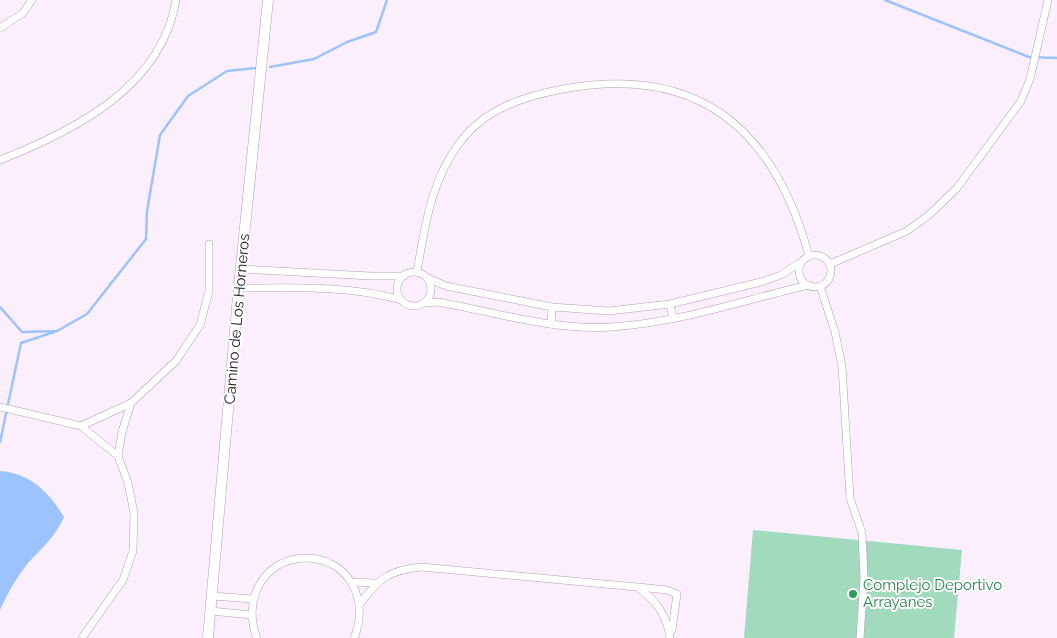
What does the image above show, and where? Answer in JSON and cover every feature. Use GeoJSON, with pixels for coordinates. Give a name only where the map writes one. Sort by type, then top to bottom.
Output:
{"type":"FeatureCollection","features":[{"type":"Feature","properties":{"kind":"street"},"geometry":{"type":"LineString","coordinates":[[0,28],[23,13],[32,0]]}},
{"type":"Feature","properties":{"kind":"street"},"geometry":{"type":"LineString","coordinates":[[0,160],[62,132],[87,118],[122,94],[154,59],[170,28],[176,0]]}},
{"type":"Feature","properties":{"kind":"street","name":"Camino de Los Horneros"},"geometry":{"type":"LineString","coordinates":[[208,638],[239,288],[268,0]]}},
{"type":"Feature","properties":{"kind":"street"},"geometry":{"type":"LineString","coordinates":[[830,264],[907,231],[930,214],[957,188],[1021,101],[1030,79],[1041,38],[1048,0]]}},
{"type":"Feature","properties":{"kind":"street"},"geometry":{"type":"LineString","coordinates":[[416,272],[434,189],[449,158],[476,124],[498,110],[522,99],[545,92],[598,84],[628,83],[682,94],[707,104],[728,116],[762,152],[779,177],[802,229],[809,256]]}},
{"type":"Feature","properties":{"kind":"street"},"geometry":{"type":"LineString","coordinates":[[81,426],[131,404],[176,361],[200,325],[209,291],[209,244]]}},
{"type":"Feature","properties":{"kind":"street"},"geometry":{"type":"LineString","coordinates":[[239,288],[346,291],[401,300],[412,306],[438,302],[551,324],[611,327],[702,314],[808,285],[820,286],[828,279],[831,269],[830,264],[818,255],[809,256],[781,276],[761,282],[670,304],[609,311],[552,307],[446,286],[416,272],[404,276],[371,276],[241,269]]}},
{"type":"Feature","properties":{"kind":"street"},"geometry":{"type":"LineString","coordinates":[[802,262],[800,275],[808,285]]}},
{"type":"Feature","properties":{"kind":"street"},"geometry":{"type":"LineString","coordinates":[[401,300],[397,287],[404,276]]}},
{"type":"Feature","properties":{"kind":"street"},"geometry":{"type":"LineString","coordinates":[[425,303],[432,291],[428,278]]}},
{"type":"Feature","properties":{"kind":"street"},"geometry":{"type":"LineString","coordinates":[[820,286],[835,332],[842,366],[850,498],[862,533],[864,578],[860,638]]}},
{"type":"Feature","properties":{"kind":"street"},"geometry":{"type":"LineString","coordinates":[[670,304],[673,319]]}},
{"type":"Feature","properties":{"kind":"street"},"geometry":{"type":"LineString","coordinates":[[551,324],[552,307]]}},
{"type":"Feature","properties":{"kind":"street"},"geometry":{"type":"LineString","coordinates":[[82,638],[123,580],[133,551],[134,513],[128,483],[118,456],[122,432],[131,404]]}},
{"type":"Feature","properties":{"kind":"street"},"geometry":{"type":"LineString","coordinates":[[1,407],[81,426],[118,456]]}},
{"type":"Feature","properties":{"kind":"street"},"geometry":{"type":"LineString","coordinates":[[257,638],[251,615],[253,598],[260,582],[272,569],[288,561],[306,558],[324,561],[339,569],[352,582],[360,604],[359,627],[362,638]]}},
{"type":"Feature","properties":{"kind":"street"},"geometry":{"type":"LineString","coordinates":[[360,604],[376,583],[389,574],[406,568],[421,567],[667,590],[676,594],[670,638]]}},
{"type":"Feature","properties":{"kind":"street"},"geometry":{"type":"LineString","coordinates":[[352,582],[376,583]]}},
{"type":"Feature","properties":{"kind":"street"},"geometry":{"type":"LineString","coordinates":[[637,587],[650,596],[661,610],[668,624],[670,638]]}},
{"type":"Feature","properties":{"kind":"street"},"geometry":{"type":"LineString","coordinates":[[212,596],[253,598]]}},
{"type":"Feature","properties":{"kind":"street"},"geometry":{"type":"LineString","coordinates":[[210,611],[251,615]]}},
{"type":"Feature","properties":{"kind":"street"},"geometry":{"type":"LineString","coordinates":[[354,638],[359,627]]}},
{"type":"Feature","properties":{"kind":"green space","name":"Complejo Deportivo Arrayanes"},"geometry":{"type":"Polygon","coordinates":[[[753,530],[962,550],[954,638],[744,638],[753,530]]]}},
{"type":"Feature","properties":{"kind":"water"},"geometry":{"type":"Polygon","coordinates":[[[0,471],[21,476],[38,485],[64,517],[53,536],[20,574],[0,610],[0,471]]]}},
{"type":"Feature","properties":{"kind":"waterway"},"geometry":{"type":"LineString","coordinates":[[270,67],[314,59],[347,42],[376,32],[387,0]]}},
{"type":"Feature","properties":{"kind":"waterway"},"geometry":{"type":"LineString","coordinates":[[885,0],[1029,57],[1057,58]]}},
{"type":"Feature","properties":{"kind":"waterway"},"geometry":{"type":"LineString","coordinates":[[0,307],[22,332],[57,331],[87,314],[146,239],[147,211],[160,135],[188,96],[227,71],[256,68]]}},
{"type":"Feature","properties":{"kind":"waterway"},"geometry":{"type":"LineString","coordinates":[[0,442],[21,343],[54,332]]}},
{"type":"Feature","properties":{"kind":"place","name":"Complejo Deportivo Arrayanes"},"geometry":{"type":"Point","coordinates":[853,594]}}]}
